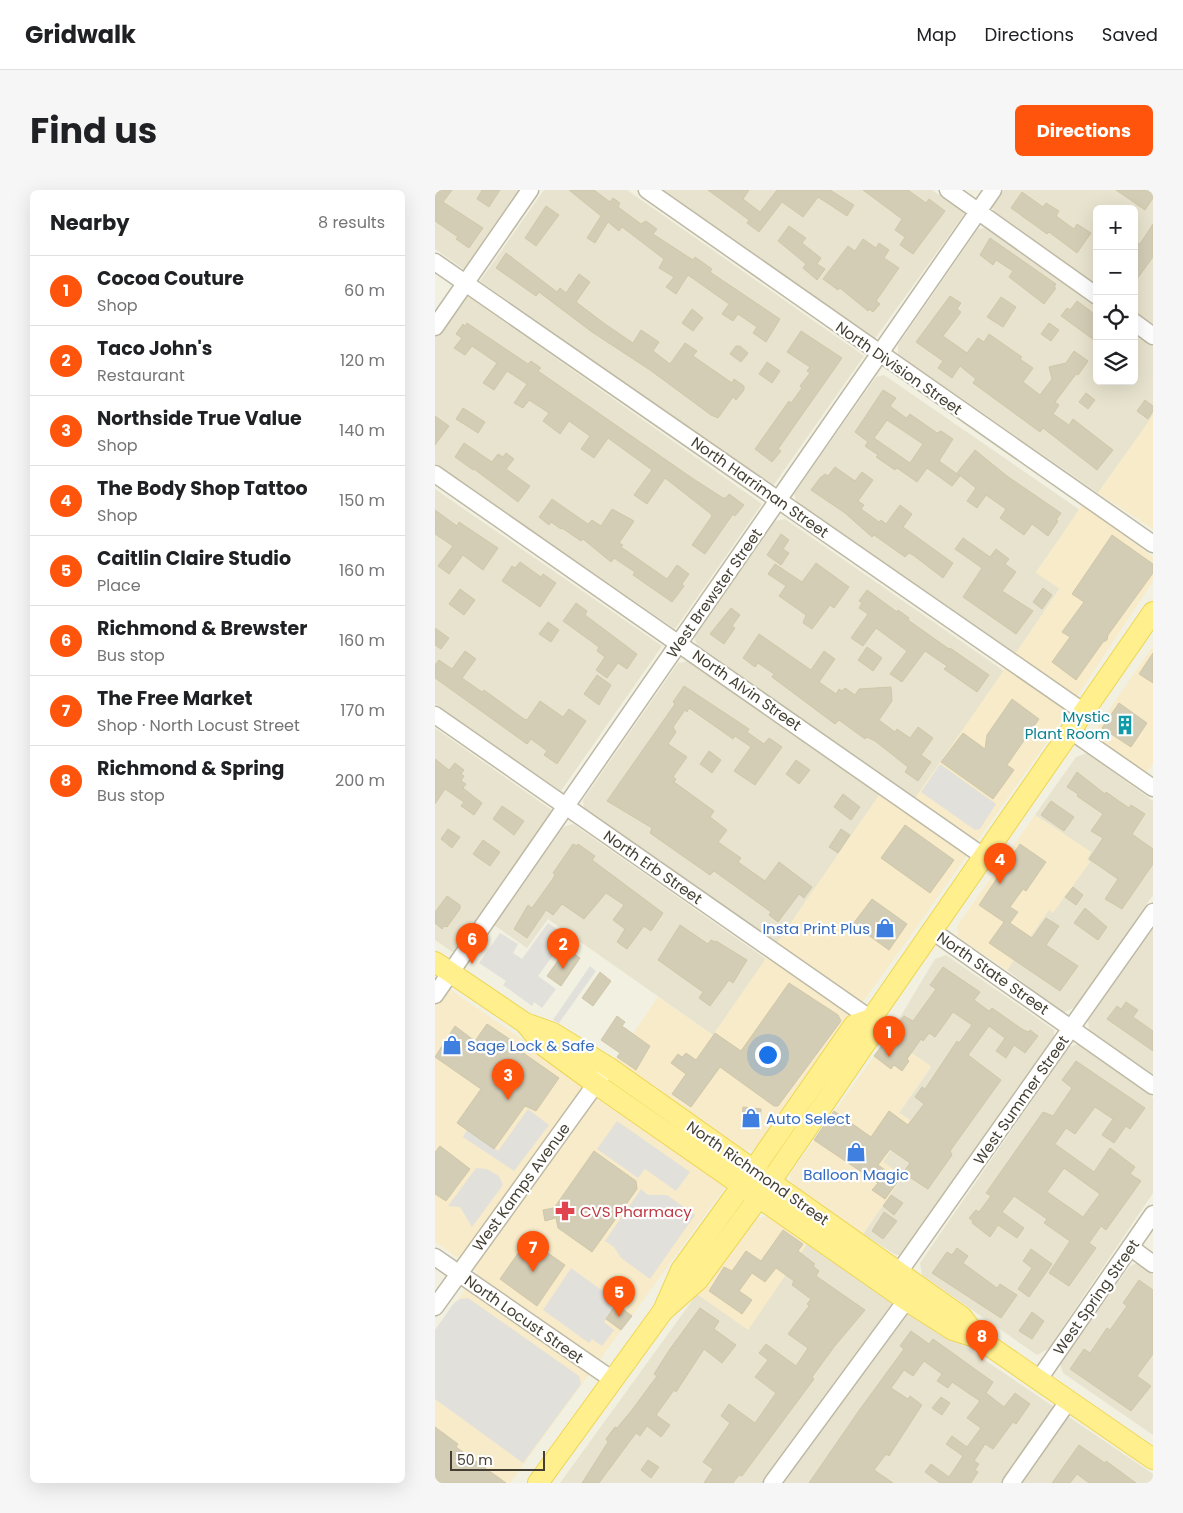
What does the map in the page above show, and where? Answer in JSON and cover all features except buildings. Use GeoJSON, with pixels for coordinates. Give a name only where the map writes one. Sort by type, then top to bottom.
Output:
{"type":"FeatureCollection","features":[{"type":"Feature","properties":{"kind":"main road"},"geometry":{"type":"LineString","coordinates":[[538,1483],[663,1311],[681,1270],[750,1191],[771,1181],[869,1038],[871,1019],[1153,612]]}},
{"type":"Feature","properties":{"kind":"main road","name":"North Richmond Street"},"geometry":{"type":"LineString","coordinates":[[443,967],[525,1023],[545,1046],[596,1084],[888,1288],[912,1293]]}},
{"type":"Feature","properties":{"kind":"main road"},"geometry":{"type":"LineString","coordinates":[[750,1191],[754,1169],[853,1025],[871,1019]]}},
{"type":"Feature","properties":{"kind":"main road","name":"North Richmond Street"},"geometry":{"type":"LineString","coordinates":[[525,1023],[553,1033],[607,1067],[754,1169],[899,1272],[912,1293],[953,1330],[979,1338],[1153,1459]]}},
{"type":"Feature","properties":{"kind":"street"},"geometry":{"type":"LineString","coordinates":[[435,328],[531,190]]}},
{"type":"Feature","properties":{"kind":"street","name":"North Division Street"},"geometry":{"type":"LineString","coordinates":[[647,190],[1153,544]]}},
{"type":"Feature","properties":{"kind":"street"},"geometry":{"type":"LineString","coordinates":[[947,190],[1096,295]]}},
{"type":"Feature","properties":{"kind":"street","name":"West Brewster Street"},"geometry":{"type":"LineString","coordinates":[[435,995],[443,967],[565,806],[993,190]]}},
{"type":"Feature","properties":{"kind":"street","name":"North Harriman Street"},"geometry":{"type":"LineString","coordinates":[[435,262],[1084,712]]}},
{"type":"Feature","properties":{"kind":"street"},"geometry":{"type":"LineString","coordinates":[[1138,325],[1153,336]]}},
{"type":"Feature","properties":{"kind":"street","name":"North Alvin Street"},"geometry":{"type":"LineString","coordinates":[[435,474],[983,856]]}},
{"type":"Feature","properties":{"kind":"street","name":"North Erb Street"},"geometry":{"type":"LineString","coordinates":[[435,716],[871,1019]]}},
{"type":"Feature","properties":{"kind":"street"},"geometry":{"type":"LineString","coordinates":[[1071,731],[1153,788]]}},
{"type":"Feature","properties":{"kind":"street","name":"West Summer Street"},"geometry":{"type":"LineString","coordinates":[[888,1288],[1153,912]]}},
{"type":"Feature","properties":{"kind":"street","name":"North State Street"},"geometry":{"type":"LineString","coordinates":[[931,930],[1153,1086]]}},
{"type":"Feature","properties":{"kind":"street","name":"West Kamps Avenue"},"geometry":{"type":"LineString","coordinates":[[435,1307],[607,1067]]}},
{"type":"Feature","properties":{"kind":"street","name":"West Spring Street"},"geometry":{"type":"LineString","coordinates":[[1039,1379],[1153,1214]]}},
{"type":"Feature","properties":{"kind":"street"},"geometry":{"type":"LineString","coordinates":[[1130,1248],[1153,1264]]}},
{"type":"Feature","properties":{"kind":"street","name":"North Locust Street"},"geometry":{"type":"LineString","coordinates":[[435,1257],[613,1380]]}},
{"type":"Feature","properties":{"kind":"street"},"geometry":{"type":"LineString","coordinates":[[772,1483],[912,1293]]}},
{"type":"Feature","properties":{"kind":"street"},"geometry":{"type":"LineString","coordinates":[[1011,1483],[1069,1400]]}},
{"type":"Feature","properties":{"kind":"shaded area"},"geometry":{"type":"Polygon","coordinates":[[[435,190],[521,190],[465,270],[435,249],[435,190]]]}},
{"type":"Feature","properties":{"kind":"shaded area"},"geometry":{"type":"Polygon","coordinates":[[[544,190],[627,190],[864,356],[773,486],[480,281],[544,190]]]}},
{"type":"Feature","properties":{"kind":"shaded area"},"geometry":{"type":"Polygon","coordinates":[[[659,190],[932,190],[965,213],[874,340],[659,190]]]}},
{"type":"Feature","properties":{"kind":"shaded area"},"geometry":{"type":"Polygon","coordinates":[[[1004,190],[1153,190],[1153,326],[1138,315],[1138,205],[1093,205],[1093,283],[996,215],[992,207],[1004,190]]]}},
{"type":"Feature","properties":{"kind":"shaded area"},"geometry":{"type":"Polygon","coordinates":[[[987,228],[1093,303],[1093,385],[1138,385],[1138,335],[1153,346],[1153,416],[1098,493],[898,354],[898,345],[978,229],[987,228]]]}},
{"type":"Feature","properties":{"kind":"shaded area"},"geometry":{"type":"Polygon","coordinates":[[[469,297],[762,504],[675,629],[435,463],[435,335],[460,300],[469,297]]]}},
{"type":"Feature","properties":{"kind":"shaded area"},"geometry":{"type":"Polygon","coordinates":[[[884,375],[1080,510],[1036,572],[1060,588],[1014,656],[797,503],[794,494],[876,377],[884,375]]]}},
{"type":"Feature","properties":{"kind":"shaded area"},"geometry":{"type":"Polygon","coordinates":[[[1153,415],[1153,529],[1098,493],[1153,415]]]}},
{"type":"Feature","properties":{"kind":"shaded area"},"geometry":{"type":"Polygon","coordinates":[[[435,489],[662,646],[561,791],[435,704],[435,489]]]}},
{"type":"Feature","properties":{"kind":"shaded area"},"geometry":{"type":"Polygon","coordinates":[[[1082,505],[1153,557],[1153,581],[1049,739],[758,1148],[752,1150],[739,1149],[613,1063],[658,997],[713,1035],[879,795],[905,813],[1060,589],[1036,573],[1082,505]]]}},
{"type":"Feature","properties":{"kind":"shaded area"},"geometry":{"type":"Polygon","coordinates":[[[785,519],[1004,671],[915,798],[697,646],[694,636],[775,521],[785,519]]]}},
{"type":"Feature","properties":{"kind":"shaded area"},"geometry":{"type":"Polygon","coordinates":[[[1153,646],[1153,764],[1145,775],[1096,741],[1094,732],[1153,646]]]}},
{"type":"Feature","properties":{"kind":"shaded area"},"geometry":{"type":"Polygon","coordinates":[[[689,661],[883,796],[779,945],[584,809],[583,800],[678,663],[689,661]]]}},
{"type":"Feature","properties":{"kind":"shaded area"},"geometry":{"type":"Polygon","coordinates":[[[435,728],[553,811],[454,953],[435,940],[435,728]]]}},
{"type":"Feature","properties":{"kind":"shaded area"},"geometry":{"type":"Polygon","coordinates":[[[1087,753],[1153,801],[1153,895],[1075,1007],[1063,1013],[1007,970],[1049,909],[1053,912],[1090,862],[1086,860],[1091,852],[1035,815],[1076,757],[1087,753]]]}},
{"type":"Feature","properties":{"kind":"shaded area"},"geometry":{"type":"Polygon","coordinates":[[[940,764],[996,804],[980,829],[975,830],[921,792],[940,764]]]}},
{"type":"Feature","properties":{"kind":"shaded area"},"geometry":{"type":"Polygon","coordinates":[[[1035,815],[1091,852],[1087,859],[1090,862],[1053,913],[1049,910],[1007,970],[958,937],[957,926],[1035,815]]]}},
{"type":"Feature","properties":{"kind":"shaded area"},"geometry":{"type":"Polygon","coordinates":[[[573,824],[766,959],[713,1035],[548,919],[527,948],[494,925],[563,827],[573,824]]]}},
{"type":"Feature","properties":{"kind":"shaded area"},"geometry":{"type":"Polygon","coordinates":[[[548,923],[567,936],[538,976],[556,989],[542,1008],[534,1002],[532,1006],[503,985],[506,981],[479,963],[500,933],[518,944],[513,953],[522,959],[548,923]]]}},
{"type":"Feature","properties":{"kind":"shaded area"},"geometry":{"type":"Polygon","coordinates":[[[1153,927],[1153,1075],[1089,1030],[1088,1019],[1153,927]]]}},
{"type":"Feature","properties":{"kind":"shaded area"},"geometry":{"type":"Polygon","coordinates":[[[946,955],[1054,1030],[1054,1039],[903,1255],[896,1255],[863,1234],[903,1176],[883,1162],[910,1120],[899,1113],[931,1067],[888,1037],[935,959],[946,955]]]}},
{"type":"Feature","properties":{"kind":"shaded area"},"geometry":{"type":"Polygon","coordinates":[[[590,966],[596,971],[559,1023],[553,1020],[590,966]]]}},
{"type":"Feature","properties":{"kind":"shaded area"},"geometry":{"type":"Polygon","coordinates":[[[435,979],[729,1182],[510,1483],[435,1483],[435,1331],[478,1272],[435,1242],[435,979]]]}},
{"type":"Feature","properties":{"kind":"shaded area"},"geometry":{"type":"Polygon","coordinates":[[[888,1037],[931,1066],[899,1113],[910,1120],[883,1162],[903,1176],[863,1234],[794,1186],[791,1183],[790,1174],[888,1037]]]}},
{"type":"Feature","properties":{"kind":"shaded area"},"geometry":{"type":"Polygon","coordinates":[[[1078,1044],[1153,1097],[1153,1193],[1048,1349],[1037,1355],[922,1275],[920,1263],[1069,1047],[1078,1044]]]}},
{"type":"Feature","properties":{"kind":"shaded area"},"geometry":{"type":"Polygon","coordinates":[[[528,1109],[549,1125],[514,1171],[463,1137],[467,1130],[498,1151],[528,1109]]]}},
{"type":"Feature","properties":{"kind":"shaded area"},"geometry":{"type":"Polygon","coordinates":[[[617,1121],[690,1172],[676,1191],[645,1169],[638,1178],[597,1149],[617,1121]]]}},
{"type":"Feature","properties":{"kind":"shaded area"},"geometry":{"type":"Polygon","coordinates":[[[476,1168],[487,1169],[499,1176],[503,1185],[472,1227],[460,1207],[448,1206],[476,1168]]]}},
{"type":"Feature","properties":{"kind":"shaded area"},"geometry":{"type":"Polygon","coordinates":[[[641,1189],[648,1195],[667,1195],[695,1215],[650,1279],[621,1258],[614,1247],[605,1241],[641,1189]]]}},
{"type":"Feature","properties":{"kind":"shaded area"},"geometry":{"type":"Polygon","coordinates":[[[767,1216],[773,1217],[809,1241],[748,1330],[697,1294],[746,1228],[755,1220],[767,1216]]]}},
{"type":"Feature","properties":{"kind":"shaded area"},"geometry":{"type":"Polygon","coordinates":[[[809,1241],[1153,1474],[1153,1483],[560,1483],[697,1294],[748,1329],[809,1241]]]}},
{"type":"Feature","properties":{"kind":"shaded area"},"geometry":{"type":"Polygon","coordinates":[[[1137,1263],[1153,1275],[1153,1435],[1063,1373],[1060,1363],[1130,1266],[1137,1263]]]}},
{"type":"Feature","properties":{"kind":"shaded area"},"geometry":{"type":"Polygon","coordinates":[[[571,1268],[618,1302],[604,1322],[614,1330],[602,1346],[592,1339],[589,1343],[543,1310],[571,1268]]]}},
{"type":"Feature","properties":{"kind":"shaded area"},"geometry":{"type":"Polygon","coordinates":[[[468,1298],[579,1376],[581,1384],[523,1463],[435,1399],[435,1330],[454,1303],[460,1299],[468,1298]]]}},
{"type":"Feature","properties":{"kind":"place","name":"Mystic Plant Room"},"geometry":{"type":"Point","coordinates":[1125,725]}},
{"type":"Feature","properties":{"kind":"place","name":"The Body Shop Tattoo"},"geometry":{"type":"Point","coordinates":[1000,884]}},
{"type":"Feature","properties":{"kind":"place","name":"Insta Print Plus"},"geometry":{"type":"Point","coordinates":[885,928]}},
{"type":"Feature","properties":{"kind":"place","name":"Richmond & Brewster"},"geometry":{"type":"Point","coordinates":[472,964]}},
{"type":"Feature","properties":{"kind":"place","name":"Taco John's"},"geometry":{"type":"Point","coordinates":[563,969]}},
{"type":"Feature","properties":{"kind":"place","name":"Sage Lock & Safe"},"geometry":{"type":"Point","coordinates":[452,1045]}},
{"type":"Feature","properties":{"kind":"place","name":"Cocoa Couture"},"geometry":{"type":"Point","coordinates":[889,1057]}},
{"type":"Feature","properties":{"kind":"place","name":"Northside True Value"},"geometry":{"type":"Point","coordinates":[508,1100]}},
{"type":"Feature","properties":{"kind":"place","name":"Auto Select"},"geometry":{"type":"Point","coordinates":[751,1118]}},
{"type":"Feature","properties":{"kind":"place","name":"Balloon Magic"},"geometry":{"type":"Point","coordinates":[856,1152]}},
{"type":"Feature","properties":{"kind":"place","name":"CVS Pharmacy"},"geometry":{"type":"Point","coordinates":[565,1211]}},
{"type":"Feature","properties":{"kind":"place","name":"The Free Market"},"geometry":{"type":"Point","coordinates":[533,1272]}},
{"type":"Feature","properties":{"kind":"place","name":"Caitlin Claire Studio"},"geometry":{"type":"Point","coordinates":[619,1317]}},
{"type":"Feature","properties":{"kind":"place","name":"Richmond & Spring"},"geometry":{"type":"Point","coordinates":[982,1361]}}]}
